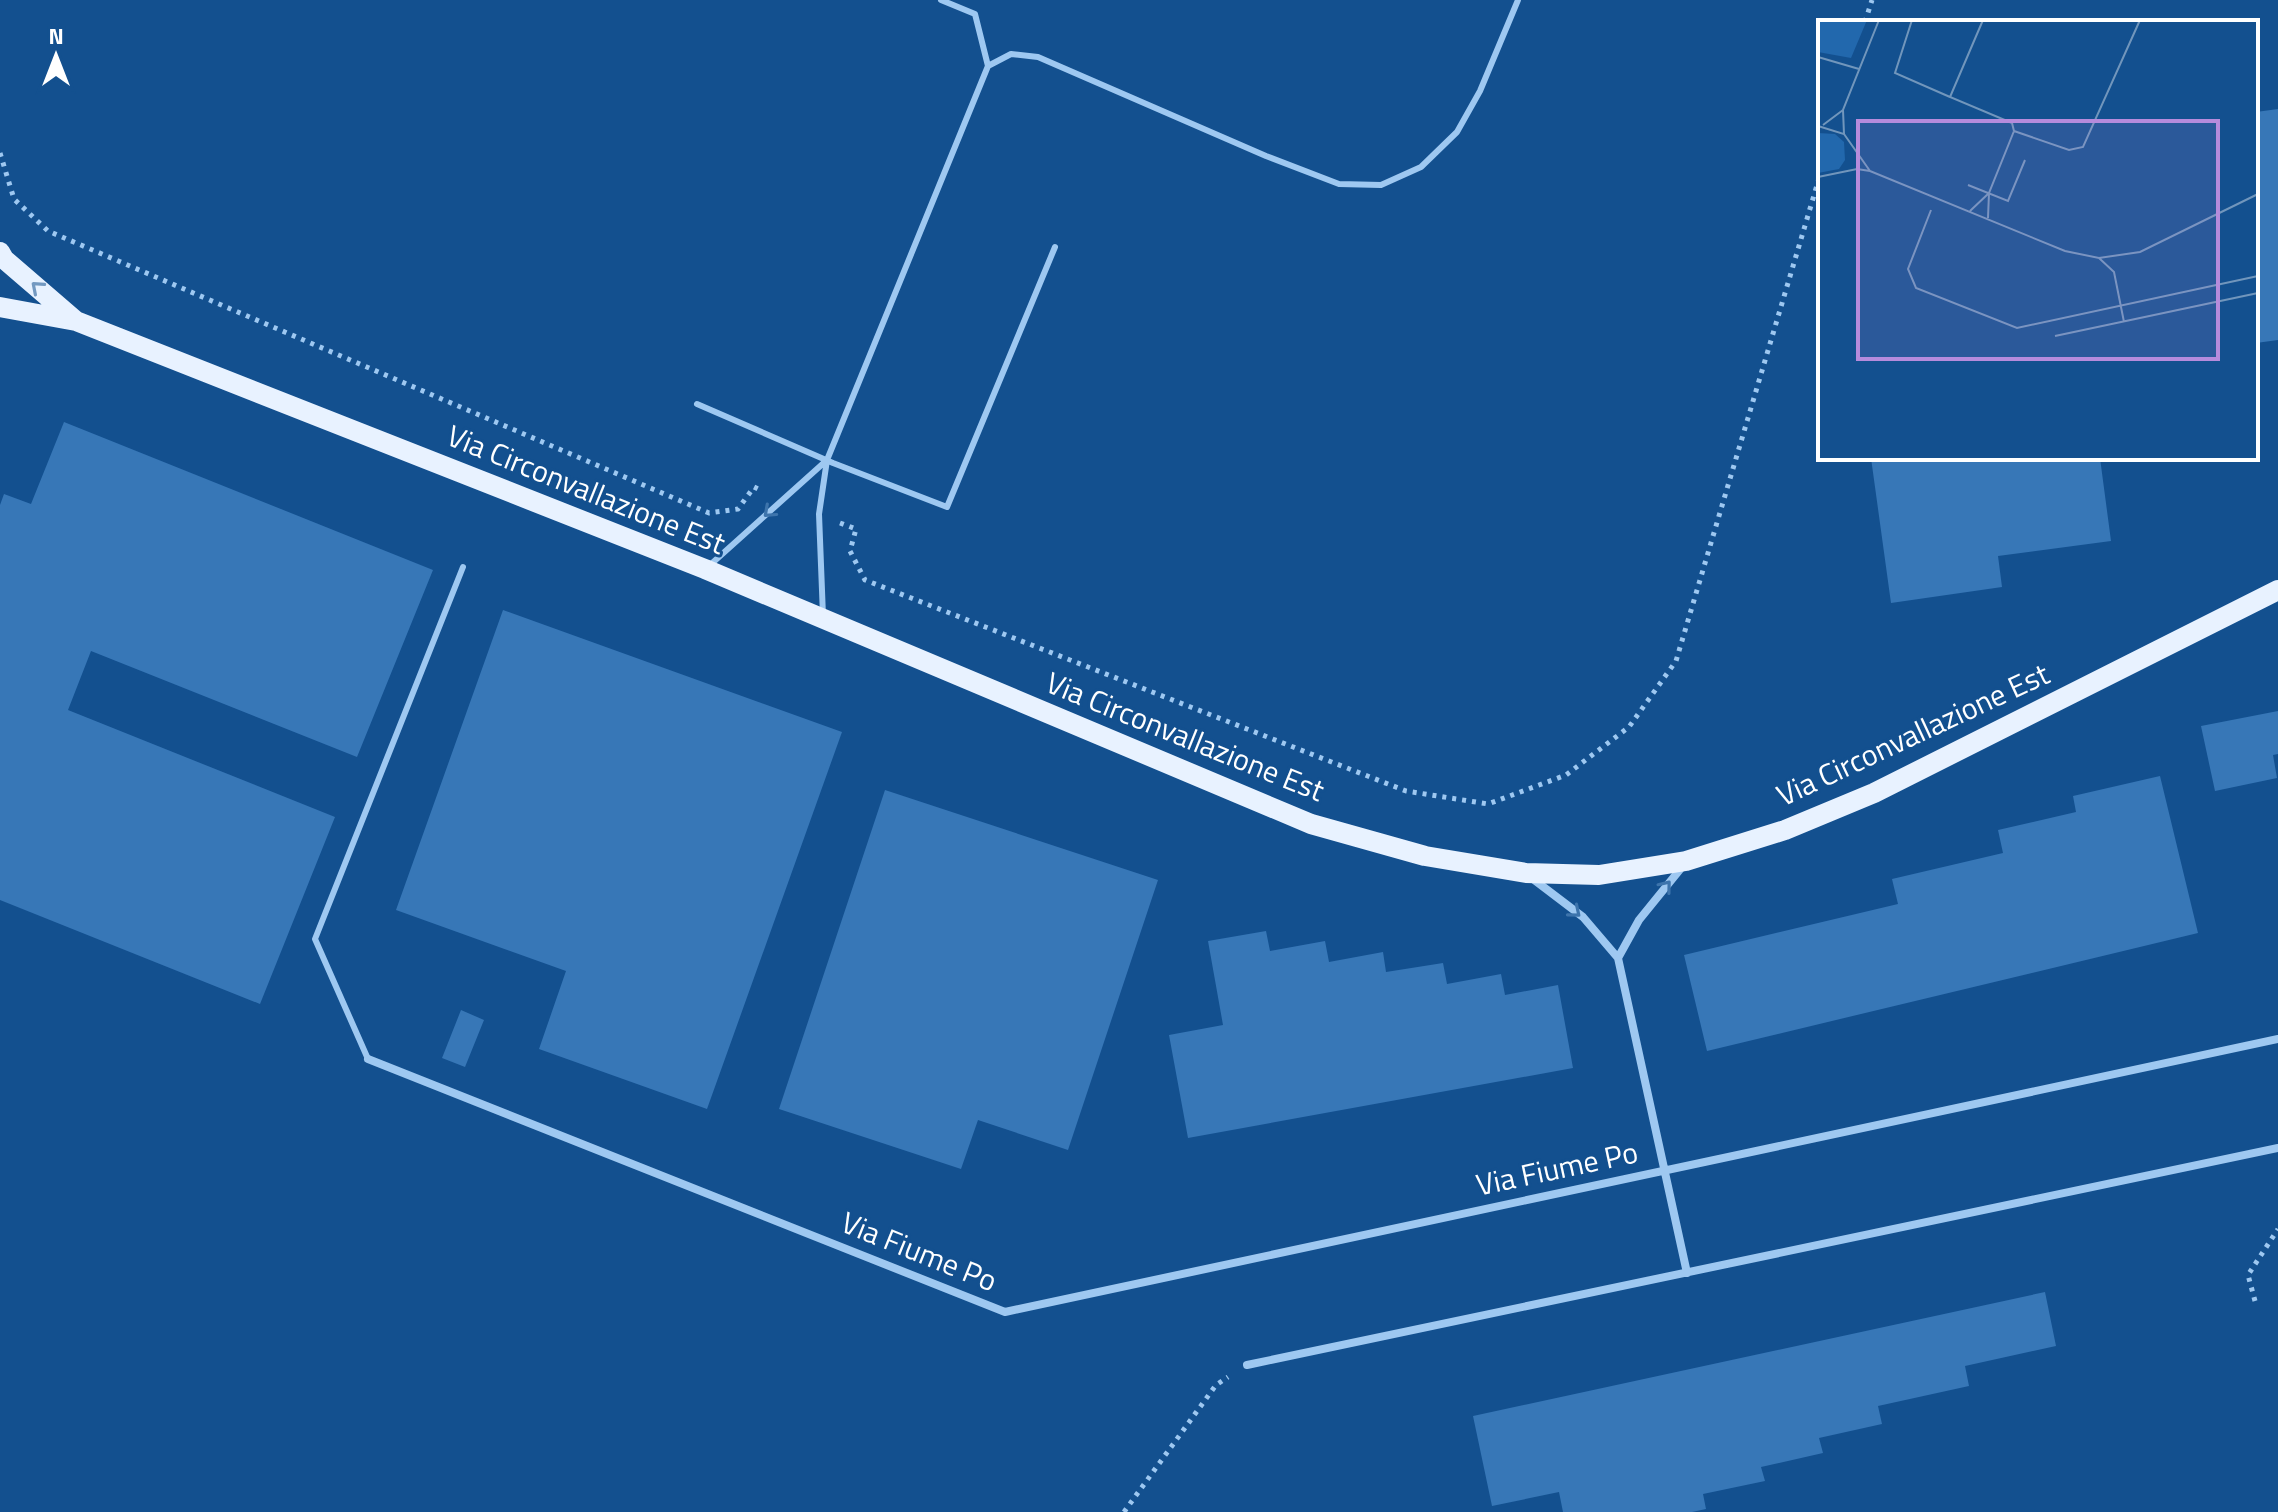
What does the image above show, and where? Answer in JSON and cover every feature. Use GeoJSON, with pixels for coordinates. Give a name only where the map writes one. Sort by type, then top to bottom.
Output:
{"type":"FeatureCollection","features":[{"type":"Feature","properties":{"kind":"main road","name":"Via Circonvallazione Est"},"geometry":{"type":"LineString","coordinates":[[0,252],[4,259],[76,321]]}},
{"type":"Feature","properties":{"kind":"main road","name":"Via Circonvallazione Est"},"geometry":{"type":"LineString","coordinates":[[0,307],[76,321],[705,569],[1311,824],[1425,856],[1526,873],[1599,875],[1686,861],[1785,830],[1874,793],[2278,590]]}},
{"type":"Feature","properties":{"kind":"street"},"geometry":{"type":"LineString","coordinates":[[1618,958],[1639,920],[1686,861]]}},
{"type":"Feature","properties":{"kind":"street","name":"Via Fiume Po"},"geometry":{"type":"LineString","coordinates":[[1526,873],[1583,917],[1618,958],[1687,1273]]}},
{"type":"Feature","properties":{"kind":"street","name":"Via Fiume Po"},"geometry":{"type":"LineString","coordinates":[[368,1059],[1005,1312],[2278,1039]]}},
{"type":"Feature","properties":{"kind":"street"},"geometry":{"type":"LineString","coordinates":[[1247,1365],[2278,1148]]}},
{"type":"Feature","properties":{"kind":"lane"},"geometry":{"type":"LineString","coordinates":[[824,619],[819,514],[827,460],[988,66],[975,14],[941,0]]}},
{"type":"Feature","properties":{"kind":"lane"},"geometry":{"type":"LineString","coordinates":[[988,66],[1011,54],[1038,57],[1266,156],[1339,184],[1381,185],[1421,167],[1457,132],[1480,91],[1518,0]]}},
{"type":"Feature","properties":{"kind":"lane"},"geometry":{"type":"LineString","coordinates":[[697,404],[947,507],[1055,247]]}},
{"type":"Feature","properties":{"kind":"lane"},"geometry":{"type":"LineString","coordinates":[[705,569],[827,460]]}},
{"type":"Feature","properties":{"kind":"lane"},"geometry":{"type":"LineString","coordinates":[[368,1059],[315,939],[463,567]]}},
{"type":"Feature","properties":{"kind":"path"},"geometry":{"type":"LineString","coordinates":[[1866,20],[1872,0]]}},
{"type":"Feature","properties":{"kind":"path"},"geometry":{"type":"LineString","coordinates":[[0,153],[14,199],[48,231],[709,513],[738,509],[754,487],[783,499]]}},
{"type":"Feature","properties":{"kind":"path"},"geometry":{"type":"LineString","coordinates":[[819,514],[856,529],[850,551],[865,580],[1406,791],[1488,804],[1566,775],[1616,737],[1629,727],[1676,661],[1818,182]]}},
{"type":"Feature","properties":{"kind":"path"},"geometry":{"type":"LineString","coordinates":[[2255,1301],[2248,1275],[2278,1229]]}},
{"type":"Feature","properties":{"kind":"path"},"geometry":{"type":"LineString","coordinates":[[1124,1512],[1216,1385],[1247,1365]]}},
{"type":"Feature","properties":{"kind":"building"},"geometry":{"type":"Polygon","coordinates":[[[2278,109],[2278,340],[2258,343],[2258,112],[2278,109]]]}},
{"type":"Feature","properties":{"kind":"building"},"geometry":{"type":"Polygon","coordinates":[[[64,422],[433,570],[357,757],[91,651],[68,710],[335,817],[260,1004],[0,900],[0,505],[4,494],[31,504],[64,422]]]}},
{"type":"Feature","properties":{"kind":"building"},"geometry":{"type":"Polygon","coordinates":[[[1871,460],[2100,460],[2111,541],[1998,556],[2002,587],[1891,603],[1871,460]]]}},
{"type":"Feature","properties":{"kind":"building"},"geometry":{"type":"Polygon","coordinates":[[[503,610],[842,732],[707,1109],[539,1049],[566,971],[396,910],[503,610]]]}},
{"type":"Feature","properties":{"kind":"building"},"geometry":{"type":"Polygon","coordinates":[[[2278,711],[2278,754],[2273,755],[2277,778],[2215,791],[2201,726],[2278,711]]]}},
{"type":"Feature","properties":{"kind":"building"},"geometry":{"type":"Polygon","coordinates":[[[2160,776],[2198,933],[1707,1051],[1684,955],[1898,904],[1892,879],[2003,853],[1998,830],[2076,812],[2073,796],[2160,776]]]}},
{"type":"Feature","properties":{"kind":"building"},"geometry":{"type":"Polygon","coordinates":[[[885,790],[1158,880],[1068,1150],[978,1120],[961,1169],[779,1109],[885,790]]]}},
{"type":"Feature","properties":{"kind":"building"},"geometry":{"type":"Polygon","coordinates":[[[1266,931],[1270,951],[1325,941],[1329,962],[1383,952],[1386,972],[1443,963],[1447,984],[1501,974],[1505,995],[1558,985],[1573,1068],[1188,1138],[1169,1035],[1223,1025],[1208,941],[1266,931]]]}},
{"type":"Feature","properties":{"kind":"building"},"geometry":{"type":"Polygon","coordinates":[[[461,1010],[484,1020],[465,1067],[442,1058],[461,1010]]]}},
{"type":"Feature","properties":{"kind":"building"},"geometry":{"type":"Polygon","coordinates":[[[2045,1292],[2056,1346],[1965,1366],[1969,1386],[1878,1406],[1882,1424],[1819,1438],[1823,1453],[1761,1467],[1765,1481],[1703,1494],[1706,1509],[1692,1512],[1563,1512],[1559,1492],[1492,1506],[1473,1416],[2045,1292]]]}}]}
